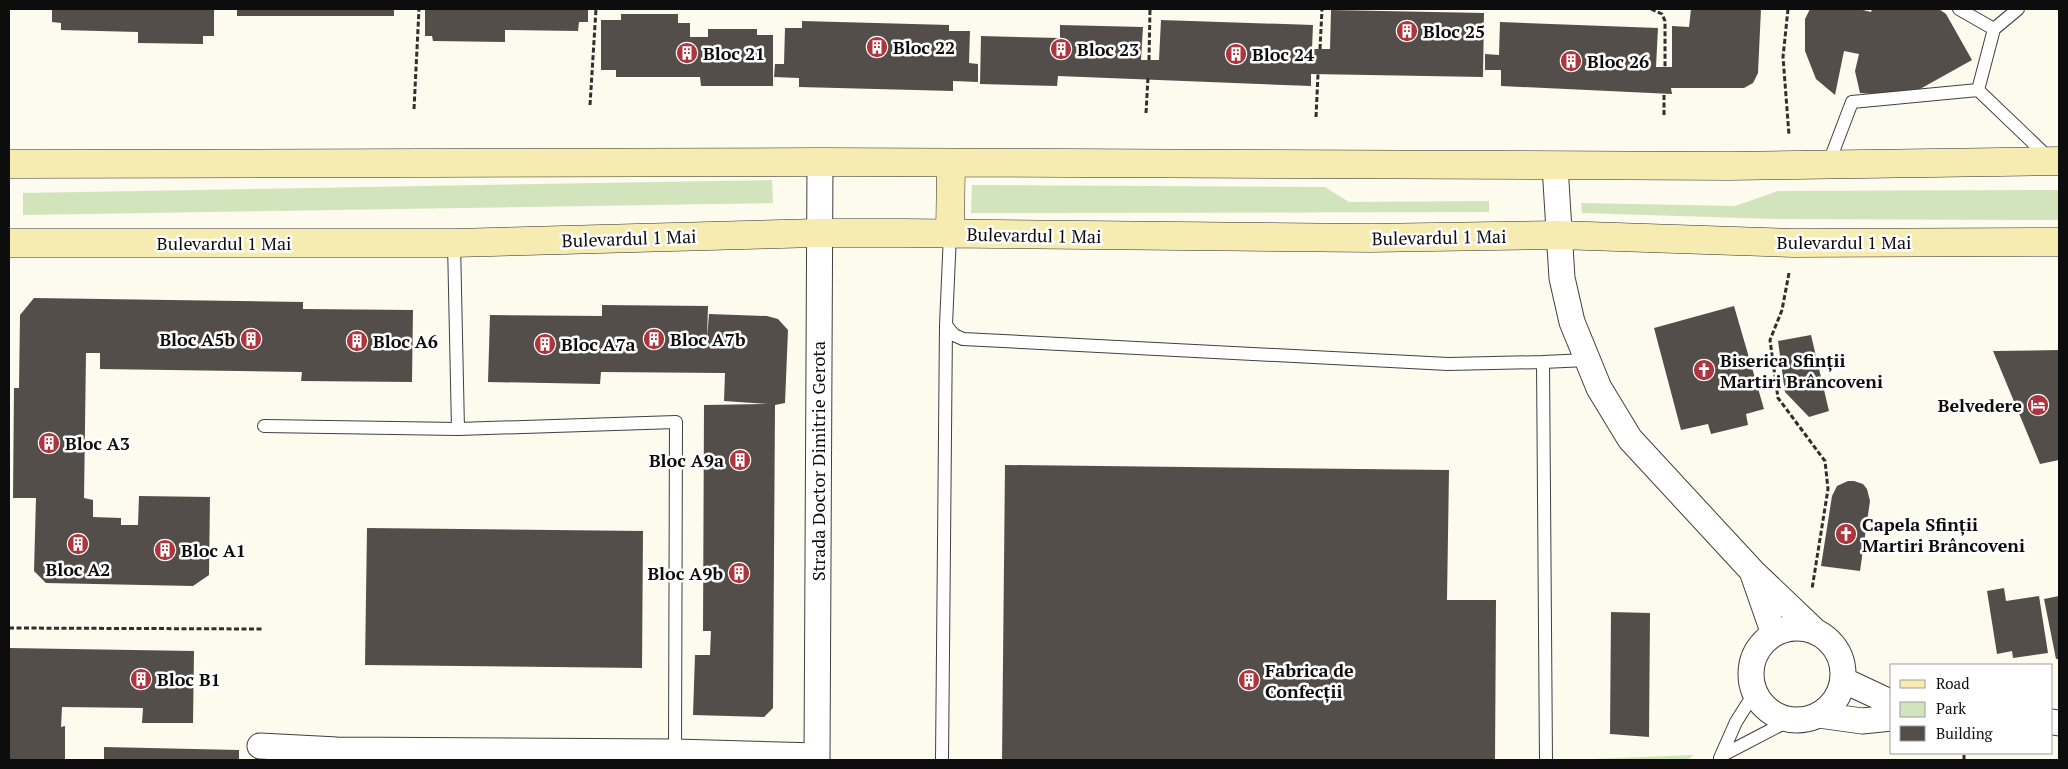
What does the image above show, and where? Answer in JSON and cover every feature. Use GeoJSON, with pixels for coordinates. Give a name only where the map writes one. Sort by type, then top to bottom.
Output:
{"type":"FeatureCollection","features":[{"type":"Feature","properties":{"kind":"main road"},"geometry":{"type":"LineString","coordinates":[[9,164],[951,162],[1555,166],[1828,165],[2055,161]]}},
{"type":"Feature","properties":{"kind":"main road"},"geometry":{"type":"LineString","coordinates":[[950,234],[951,162]]}},
{"type":"Feature","properties":{"kind":"main road","name":"Bulevardul 1 Mai"},"geometry":{"type":"LineString","coordinates":[[9,243],[454,243],[818,234],[1370,238],[1558,235],[1793,243],[2059,242]]}},
{"type":"Feature","properties":{"kind":"street","name":"Strada Doctor Dimitrie Gerota"},"geometry":{"type":"LineString","coordinates":[[817,758],[818,234],[820,162]]}},
{"type":"Feature","properties":{"kind":"street"},"geometry":{"type":"LineString","coordinates":[[1555,166],[1562,278],[1572,322],[1598,388],[1630,439],[1753,572],[1816,632],[1829,640],[1838,651],[1843,665],[1844,680],[1839,694],[1830,706],[1819,715],[1804,720],[1790,720],[1776,715],[1764,706],[1755,692],[1751,676],[1753,660],[1762,645],[1774,634],[1788,629],[1802,628],[1816,632]]}},
{"type":"Feature","properties":{"kind":"street"},"geometry":{"type":"LineString","coordinates":[[1753,572],[1774,634]]}},
{"type":"Feature","properties":{"kind":"street"},"geometry":{"type":"LineString","coordinates":[[1844,680],[1890,702]]}},
{"type":"Feature","properties":{"kind":"street"},"geometry":{"type":"LineString","coordinates":[[1819,715],[1862,721],[1890,718]]}},
{"type":"Feature","properties":{"kind":"street"},"geometry":{"type":"LineString","coordinates":[[260,746],[338,750],[675,752],[817,758]]}},
{"type":"Feature","properties":{"kind":"lane"},"geometry":{"type":"LineString","coordinates":[[1959,9],[1994,30]]}},
{"type":"Feature","properties":{"kind":"lane"},"geometry":{"type":"LineString","coordinates":[[1978,90],[1994,30],[2018,9]]}},
{"type":"Feature","properties":{"kind":"lane"},"geometry":{"type":"LineString","coordinates":[[1828,165],[1852,102],[1978,90],[2055,161]]}},
{"type":"Feature","properties":{"kind":"lane"},"geometry":{"type":"LineString","coordinates":[[942,760],[946,325],[950,234]]}},
{"type":"Feature","properties":{"kind":"lane"},"geometry":{"type":"LineString","coordinates":[[454,243],[458,429]]}},
{"type":"Feature","properties":{"kind":"lane"},"geometry":{"type":"LineString","coordinates":[[946,325],[954,335],[963,339],[1448,364],[1587,360]]}},
{"type":"Feature","properties":{"kind":"lane"},"geometry":{"type":"LineString","coordinates":[[1543,362],[1546,760]]}},
{"type":"Feature","properties":{"kind":"lane"},"geometry":{"type":"LineString","coordinates":[[264,426],[458,429],[676,422],[675,752]]}},
{"type":"Feature","properties":{"kind":"lane"},"geometry":{"type":"LineString","coordinates":[[1720,758],[1736,722],[1755,692]]}},
{"type":"Feature","properties":{"kind":"lane"},"geometry":{"type":"LineString","coordinates":[[1720,758],[1790,720]]}},
{"type":"Feature","properties":{"kind":"path"},"geometry":{"type":"LineString","coordinates":[[414,109],[419,9]]}},
{"type":"Feature","properties":{"kind":"path"},"geometry":{"type":"LineString","coordinates":[[590,105],[596,9]]}},
{"type":"Feature","properties":{"kind":"path"},"geometry":{"type":"LineString","coordinates":[[1149,60],[1150,9]]}},
{"type":"Feature","properties":{"kind":"path"},"geometry":{"type":"LineString","coordinates":[[1320,50],[1322,9]]}},
{"type":"Feature","properties":{"kind":"path"},"geometry":{"type":"LineString","coordinates":[[1651,9],[1662,14],[1665,21],[1665,67]]}},
{"type":"Feature","properties":{"kind":"path"},"geometry":{"type":"LineString","coordinates":[[1788,9],[1783,57],[1791,165]]}},
{"type":"Feature","properties":{"kind":"path"},"geometry":{"type":"LineString","coordinates":[[1316,117],[1318,74]]}},
{"type":"Feature","properties":{"kind":"path"},"geometry":{"type":"LineString","coordinates":[[1146,113],[1148,78]]}},
{"type":"Feature","properties":{"kind":"path"},"geometry":{"type":"LineString","coordinates":[[1664,94],[1664,115]]}},
{"type":"Feature","properties":{"kind":"path"},"geometry":{"type":"LineString","coordinates":[[1793,243],[1782,310],[1770,340],[1778,398],[1825,461],[1828,488],[1811,594]]}},
{"type":"Feature","properties":{"kind":"path"},"geometry":{"type":"LineString","coordinates":[[9,628],[262,629]]}},
{"type":"Feature","properties":{"kind":"green space"},"geometry":{"type":"Polygon","coordinates":[[[772,180],[773,203],[23,215],[23,193],[772,180]]]}},
{"type":"Feature","properties":{"kind":"green space"},"geometry":{"type":"Polygon","coordinates":[[[972,185],[1325,187],[1349,202],[1489,201],[1489,212],[971,213],[972,185]]]}},
{"type":"Feature","properties":{"kind":"green space"},"geometry":{"type":"Polygon","coordinates":[[[2059,190],[2059,220],[1776,219],[1582,213],[1581,203],[1735,206],[1778,191],[2059,190]]]}},
{"type":"Feature","properties":{"kind":"green space"},"geometry":{"type":"Polygon","coordinates":[[[1693,755],[1688,760],[1593,760],[1593,759],[1693,755]]]}},
{"type":"Feature","properties":{"kind":"building"},"geometry":{"type":"Polygon","coordinates":[[[52,9],[214,9],[214,36],[203,36],[203,44],[138,43],[138,32],[61,30],[61,23],[52,22],[52,9]]]}},
{"type":"Feature","properties":{"kind":"building"},"geometry":{"type":"Polygon","coordinates":[[[237,9],[394,9],[394,16],[237,16],[237,9]]]}},
{"type":"Feature","properties":{"kind":"building"},"geometry":{"type":"Polygon","coordinates":[[[425,9],[588,9],[588,22],[579,22],[578,31],[505,30],[505,42],[433,41],[432,36],[425,36],[425,9]]]}},
{"type":"Feature","properties":{"kind":"building","name":"Bloc 26"},"geometry":{"type":"Polygon","coordinates":[[[1691,9],[1761,9],[1758,73],[1753,83],[1744,88],[1671,88],[1672,94],[1501,86],[1501,70],[1485,70],[1485,54],[1499,55],[1500,22],[1658,28],[1656,67],[1672,67],[1672,26],[1689,27],[1691,9]]]}},
{"type":"Feature","properties":{"kind":"building"},"geometry":{"type":"Polygon","coordinates":[[[1810,9],[1859,9],[1871,12],[1872,9],[1939,9],[1946,14],[1972,60],[1920,89],[1889,95],[1860,93],[1855,71],[1859,54],[1844,51],[1835,95],[1816,79],[1805,51],[1805,19],[1810,9]]]}},
{"type":"Feature","properties":{"kind":"building"},"geometry":{"type":"Polygon","coordinates":[[[1331,10],[1484,13],[1483,77],[1311,74],[1311,86],[1058,76],[1057,86],[980,84],[981,36],[1060,38],[1060,25],[1143,27],[1141,60],[1159,60],[1161,20],[1313,25],[1312,49],[1330,49],[1331,10]]]}},
{"type":"Feature","properties":{"kind":"building","name":"Bloc 21"},"geometry":{"type":"Polygon","coordinates":[[[621,14],[678,14],[678,23],[690,23],[690,37],[708,37],[708,29],[757,29],[757,35],[773,35],[773,86],[701,86],[700,77],[616,77],[616,70],[601,70],[601,20],[621,20],[621,14]]]}},
{"type":"Feature","properties":{"kind":"building","name":"Bloc 22"},"geometry":{"type":"Polygon","coordinates":[[[802,21],[949,25],[949,31],[970,31],[969,63],[978,64],[978,82],[953,81],[953,91],[799,87],[799,78],[774,77],[775,64],[784,64],[785,28],[802,28],[802,21]]]}},
{"type":"Feature","properties":{"kind":"building"},"geometry":{"type":"Polygon","coordinates":[[[34,298],[303,302],[303,309],[413,310],[412,382],[301,381],[302,372],[100,369],[100,353],[86,353],[84,498],[93,500],[93,517],[121,518],[121,525],[138,525],[139,496],[210,497],[209,575],[193,586],[46,583],[34,571],[36,498],[13,498],[14,388],[19,388],[20,315],[34,298]]]}},
{"type":"Feature","properties":{"kind":"building"},"geometry":{"type":"Polygon","coordinates":[[[602,305],[708,306],[707,339],[709,314],[767,316],[778,319],[788,330],[785,403],[775,405],[773,708],[764,717],[693,715],[695,655],[710,655],[711,631],[703,631],[704,405],[768,404],[724,401],[725,373],[601,372],[600,384],[488,382],[490,315],[602,316],[602,305]]]}},
{"type":"Feature","properties":{"kind":"building"},"geometry":{"type":"Polygon","coordinates":[[[1734,306],[1764,409],[1746,414],[1748,425],[1711,434],[1708,424],[1681,430],[1654,328],[1734,306]]]}},
{"type":"Feature","properties":{"kind":"building"},"geometry":{"type":"Polygon","coordinates":[[[1811,335],[1829,411],[1809,417],[1785,392],[1778,341],[1811,335]]]}},
{"type":"Feature","properties":{"kind":"building","name":"Belvedere"},"geometry":{"type":"Polygon","coordinates":[[[2059,350],[2059,460],[2040,464],[1993,351],[2059,350]]]}},
{"type":"Feature","properties":{"kind":"building","name":"Fabrica de Confecții"},"geometry":{"type":"Polygon","coordinates":[[[1005,465],[1449,470],[1447,600],[1496,600],[1495,760],[1002,760],[1005,465]]]}},
{"type":"Feature","properties":{"kind":"building","name":"Capela Sfinții Martiri Brâncoveni"},"geometry":{"type":"Polygon","coordinates":[[[1848,481],[1863,484],[1867,489],[1870,501],[1860,571],[1821,566],[1832,496],[1837,486],[1848,481]]]}},
{"type":"Feature","properties":{"kind":"building"},"geometry":{"type":"Polygon","coordinates":[[[367,528],[643,531],[642,668],[365,665],[367,528]]]}},
{"type":"Feature","properties":{"kind":"building"},"geometry":{"type":"Polygon","coordinates":[[[2004,588],[2006,601],[2039,596],[2048,653],[2013,658],[2012,651],[1997,654],[1987,591],[2004,588]]]}},
{"type":"Feature","properties":{"kind":"building"},"geometry":{"type":"Polygon","coordinates":[[[2059,596],[2059,659],[2056,659],[2044,599],[2059,596]]]}},
{"type":"Feature","properties":{"kind":"building"},"geometry":{"type":"Polygon","coordinates":[[[1611,612],[1650,613],[1649,737],[1610,734],[1611,612]]]}},
{"type":"Feature","properties":{"kind":"building"},"geometry":{"type":"Polygon","coordinates":[[[9,648],[194,651],[193,723],[142,723],[143,708],[62,707],[61,727],[65,726],[65,760],[9,760],[9,648]]]}},
{"type":"Feature","properties":{"kind":"building"},"geometry":{"type":"Polygon","coordinates":[[[104,747],[239,750],[239,760],[104,760],[104,747]]]}},
{"type":"Feature","properties":{"kind":"place","name":"Bloc 25"},"geometry":{"type":"Point","coordinates":[1407,31]}},
{"type":"Feature","properties":{"kind":"place","name":"Bloc 22"},"geometry":{"type":"Point","coordinates":[877,47]}},
{"type":"Feature","properties":{"kind":"place","name":"Bloc 23"},"geometry":{"type":"Point","coordinates":[1061,49]}},
{"type":"Feature","properties":{"kind":"place","name":"Bloc 21"},"geometry":{"type":"Point","coordinates":[687,53]}},
{"type":"Feature","properties":{"kind":"place","name":"Bloc 24"},"geometry":{"type":"Point","coordinates":[1236,54]}},
{"type":"Feature","properties":{"kind":"place","name":"Bloc 26"},"geometry":{"type":"Point","coordinates":[1571,61]}},
{"type":"Feature","properties":{"kind":"place","name":"Bloc A5b"},"geometry":{"type":"Point","coordinates":[251,339]}},
{"type":"Feature","properties":{"kind":"place","name":"Bloc A7b"},"geometry":{"type":"Point","coordinates":[654,339]}},
{"type":"Feature","properties":{"kind":"place","name":"Bloc A6"},"geometry":{"type":"Point","coordinates":[357,341]}},
{"type":"Feature","properties":{"kind":"place","name":"Bloc A7a"},"geometry":{"type":"Point","coordinates":[545,344]}},
{"type":"Feature","properties":{"kind":"place","name":"Biserica Sfinții Martiri Brâncoveni"},"geometry":{"type":"Point","coordinates":[1704,370]}},
{"type":"Feature","properties":{"kind":"place","name":"Belvedere"},"geometry":{"type":"Point","coordinates":[2038,405]}},
{"type":"Feature","properties":{"kind":"place","name":"Bloc A3"},"geometry":{"type":"Point","coordinates":[49,443]}},
{"type":"Feature","properties":{"kind":"place","name":"Bloc A9a"},"geometry":{"type":"Point","coordinates":[740,460]}},
{"type":"Feature","properties":{"kind":"place","name":"Capela Sfinții Martiri Brâncoveni"},"geometry":{"type":"Point","coordinates":[1846,534]}},
{"type":"Feature","properties":{"kind":"place","name":"Bloc A2"},"geometry":{"type":"Point","coordinates":[78,544]}},
{"type":"Feature","properties":{"kind":"place","name":"Bloc A1"},"geometry":{"type":"Point","coordinates":[165,550]}},
{"type":"Feature","properties":{"kind":"place","name":"Bloc A9b"},"geometry":{"type":"Point","coordinates":[739,573]}},
{"type":"Feature","properties":{"kind":"place","name":"Bloc B1"},"geometry":{"type":"Point","coordinates":[141,679]}},
{"type":"Feature","properties":{"kind":"place","name":"Fabrica de Confecții"},"geometry":{"type":"Point","coordinates":[1249,680]}}]}
